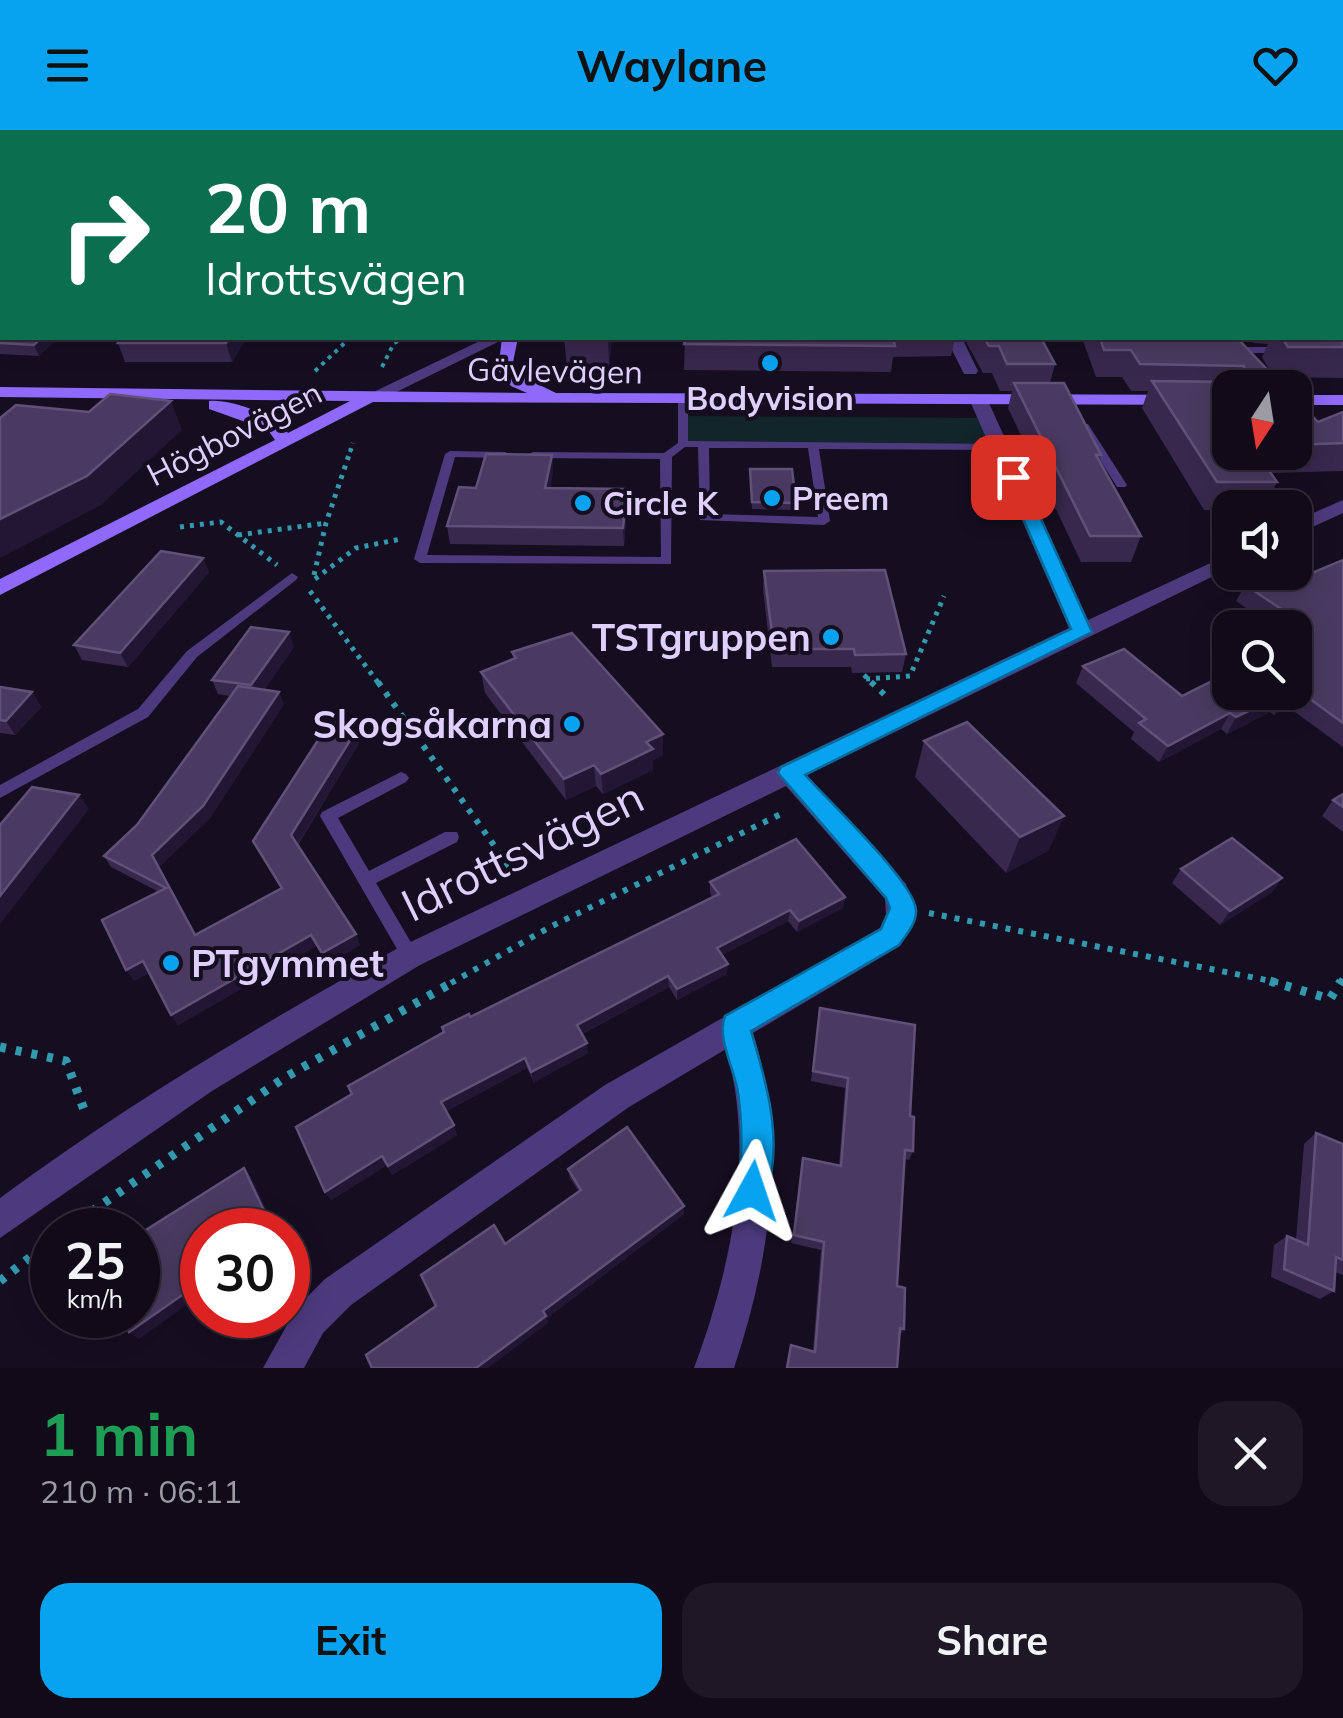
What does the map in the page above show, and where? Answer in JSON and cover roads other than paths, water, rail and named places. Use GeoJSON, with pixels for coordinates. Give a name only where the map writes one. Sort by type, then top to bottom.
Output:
{"type":"FeatureCollection","features":[{"type":"Feature","properties":{"kind":"main road"},"geometry":{"type":"LineString","coordinates":[[509,340],[502,363],[512,379],[568,400]]}},
{"type":"Feature","properties":{"kind":"main road","name":"Gävlevägen"},"geometry":{"type":"LineString","coordinates":[[0,392],[683,401],[1212,400]]}},
{"type":"Feature","properties":{"kind":"main road"},"geometry":{"type":"LineString","coordinates":[[179,395],[257,417],[274,426],[284,440]]}},
{"type":"Feature","properties":{"kind":"main road","name":"Högbovägen"},"geometry":{"type":"LineString","coordinates":[[0,588],[370,398]]}},
{"type":"Feature","properties":{"kind":"main road"},"geometry":{"type":"LineString","coordinates":[[1312,400],[1343,400]]}},
{"type":"Feature","properties":{"kind":"street","name":"Högbovägen"},"geometry":{"type":"LineString","coordinates":[[370,398],[494,340]]}},
{"type":"Feature","properties":{"kind":"street"},"geometry":{"type":"LineString","coordinates":[[955,340],[970,372]]}},
{"type":"Feature","properties":{"kind":"street"},"geometry":{"type":"LineString","coordinates":[[979,401],[1082,632]]}},
{"type":"Feature","properties":{"kind":"street"},"geometry":{"type":"LineString","coordinates":[[1312,522],[1340,511]]}},
{"type":"Feature","properties":{"kind":"street","name":"Idrottsvägen"},"geometry":{"type":"LineString","coordinates":[[0,1220],[99,1148],[281,1029],[410,956],[1212,569]]}},
{"type":"Feature","properties":{"kind":"street"},"geometry":{"type":"LineString","coordinates":[[283,1368],[310,1320],[338,1292],[617,1096],[890,937],[901,922],[904,908],[896,892],[790,773]]}},
{"type":"Feature","properties":{"kind":"street"},"geometry":{"type":"LineString","coordinates":[[714,1368],[738,1288],[757,1158],[751,1080],[735,1026]]}},
{"type":"Feature","properties":{"kind":"lane"},"geometry":{"type":"LineString","coordinates":[[1223,340],[1230,350]]}},
{"type":"Feature","properties":{"kind":"lane"},"geometry":{"type":"LineString","coordinates":[[1212,350],[1305,350]]}},
{"type":"Feature","properties":{"kind":"lane"},"geometry":{"type":"LineString","coordinates":[[682,444],[683,401]]}},
{"type":"Feature","properties":{"kind":"lane"},"geometry":{"type":"LineString","coordinates":[[1070,401],[1122,484]]}},
{"type":"Feature","properties":{"kind":"lane"},"geometry":{"type":"LineString","coordinates":[[666,456],[666,562],[420,559],[450,454],[666,456],[682,444],[1000,447]]}},
{"type":"Feature","properties":{"kind":"lane"},"geometry":{"type":"LineString","coordinates":[[703,444],[704,517],[824,521],[814,445]]}},
{"type":"Feature","properties":{"kind":"lane"},"geometry":{"type":"LineString","coordinates":[[0,792],[143,713],[192,654],[292,577]]}},
{"type":"Feature","properties":{"kind":"lane"},"geometry":{"type":"LineString","coordinates":[[402,778],[328,816],[410,956]]}},
{"type":"Feature","properties":{"kind":"lane"},"geometry":{"type":"LineString","coordinates":[[364,881],[451,837]]}},
{"type":"Feature","properties":{"kind":"place","name":"Bodyvision"},"geometry":{"type":"Point","coordinates":[770,363]}},
{"type":"Feature","properties":{"kind":"place","name":"Preem"},"geometry":{"type":"Point","coordinates":[772,498]}},
{"type":"Feature","properties":{"kind":"place","name":"Circle K"},"geometry":{"type":"Point","coordinates":[583,503]}},
{"type":"Feature","properties":{"kind":"place","name":"TSTgruppen"},"geometry":{"type":"Point","coordinates":[831,637]}},
{"type":"Feature","properties":{"kind":"place","name":"Skogsåkarna"},"geometry":{"type":"Point","coordinates":[572,724]}},
{"type":"Feature","properties":{"kind":"place","name":"PTgymmet"},"geometry":{"type":"Point","coordinates":[171,963]}}]}
